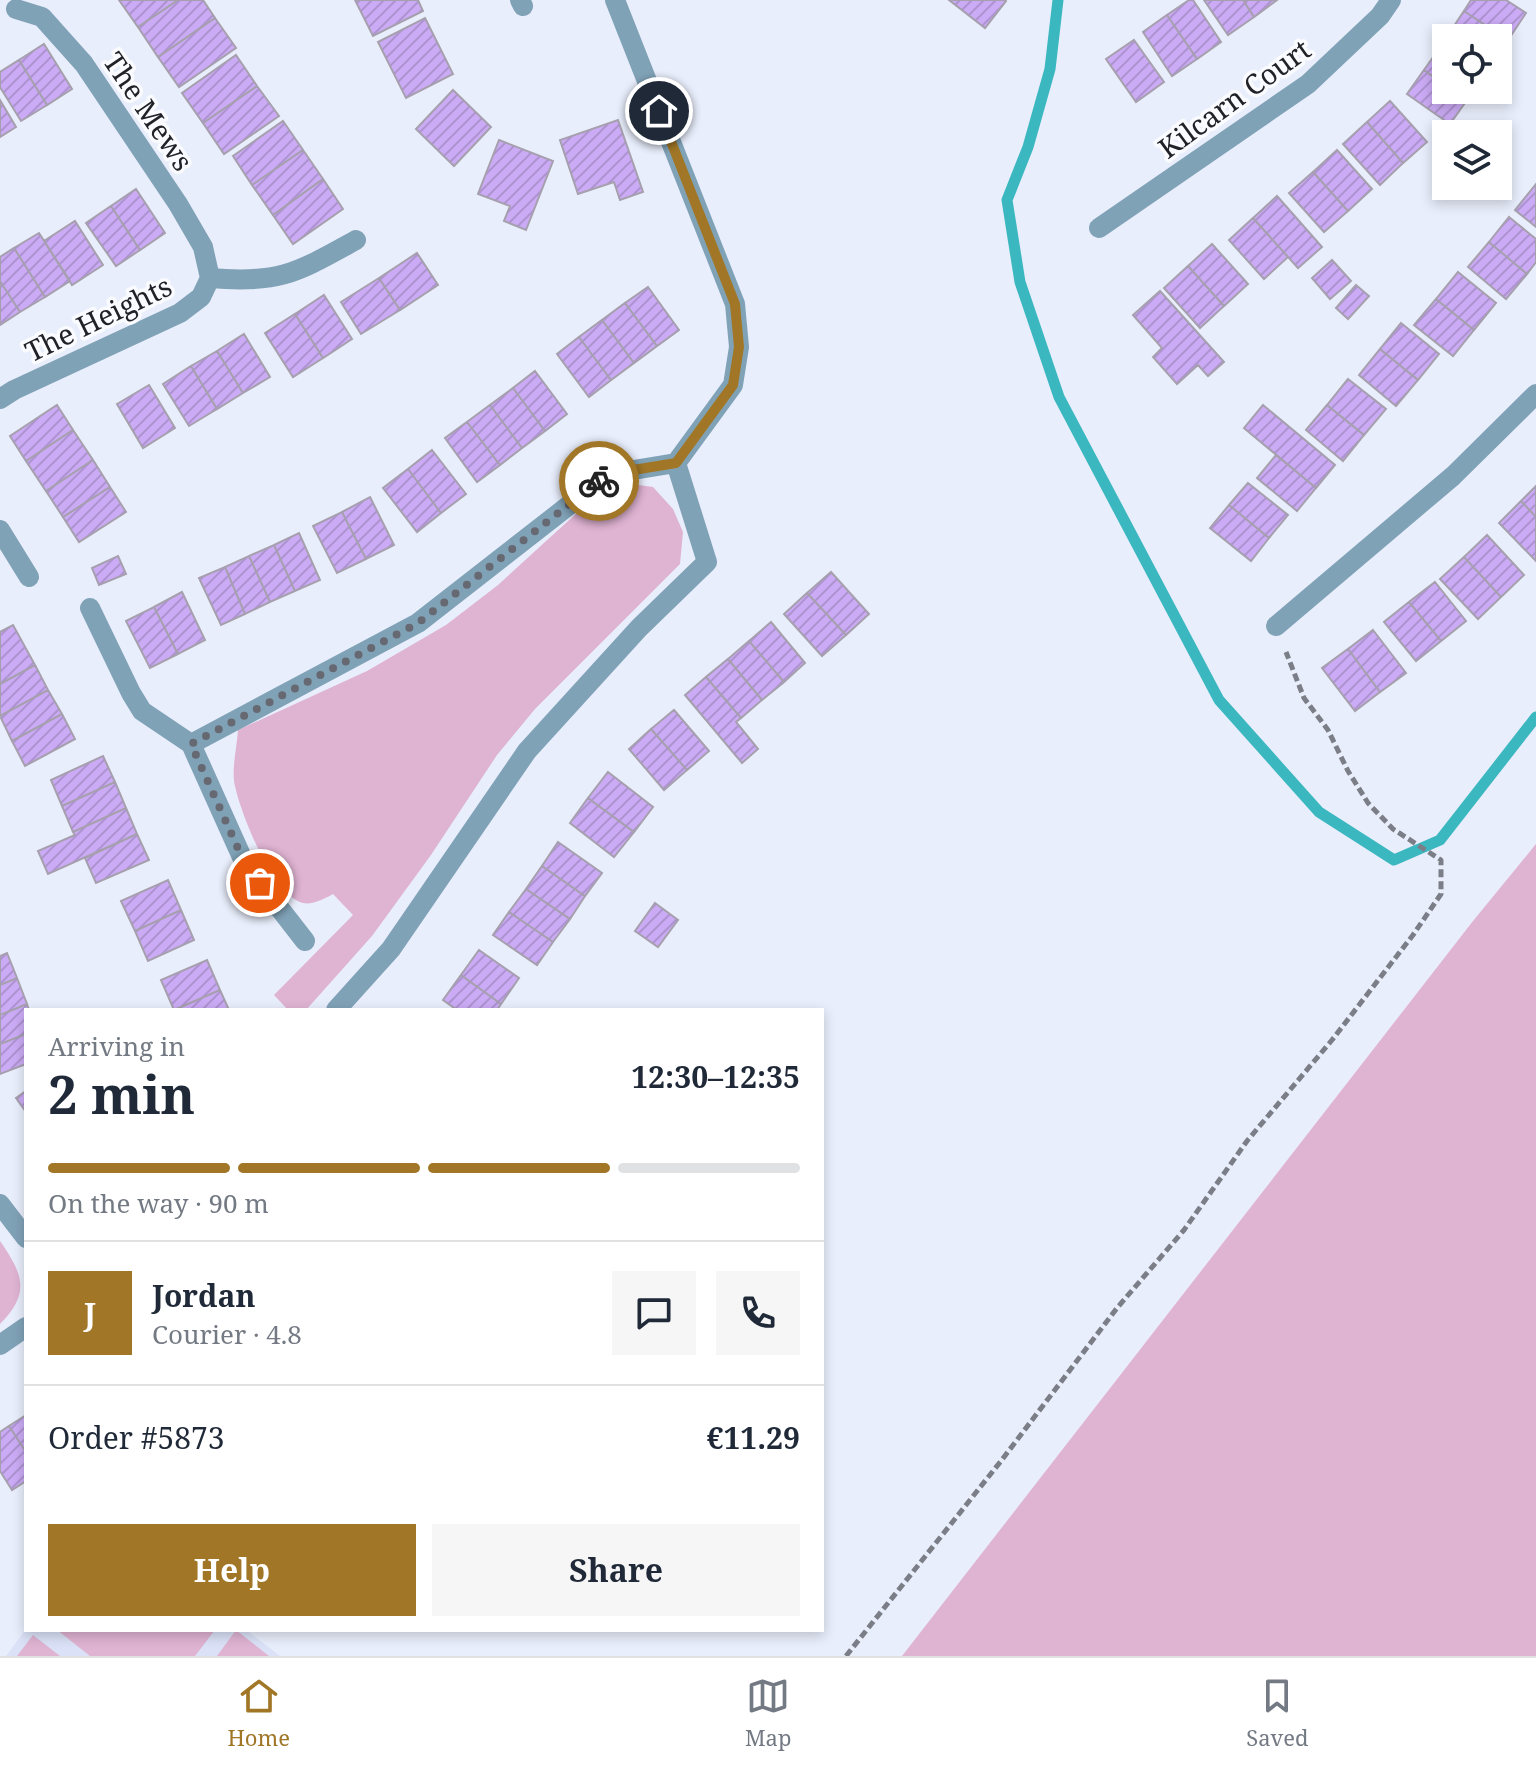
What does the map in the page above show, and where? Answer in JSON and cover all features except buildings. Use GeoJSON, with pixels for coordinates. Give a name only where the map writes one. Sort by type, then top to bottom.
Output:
{"type":"FeatureCollection","features":[{"type":"Feature","properties":{"kind":"street"},"geometry":{"type":"LineString","coordinates":[[191,744],[418,623],[609,474],[676,463],[733,385],[739,347],[735,304],[615,0]]}},
{"type":"Feature","properties":{"kind":"street","name":"Kilcarn Court"},"geometry":{"type":"LineString","coordinates":[[1099,228],[1308,84],[1380,16],[1391,0]]}},
{"type":"Feature","properties":{"kind":"street","name":"The Mews"},"geometry":{"type":"LineString","coordinates":[[11,7],[42,17],[84,64],[178,204],[203,247],[210,278]]}},
{"type":"Feature","properties":{"kind":"street"},"geometry":{"type":"LineString","coordinates":[[210,278],[251,281],[281,277],[306,268],[356,240]]}},
{"type":"Feature","properties":{"kind":"street","name":"The Heights"},"geometry":{"type":"LineString","coordinates":[[0,399],[180,313],[201,297],[210,278]]}},
{"type":"Feature","properties":{"kind":"street"},"geometry":{"type":"LineString","coordinates":[[1276,626],[1453,476],[1536,394]]}},
{"type":"Feature","properties":{"kind":"street"},"geometry":{"type":"LineString","coordinates":[[338,1008],[391,949],[527,751],[639,628],[707,562],[676,463]]}},
{"type":"Feature","properties":{"kind":"street"},"geometry":{"type":"LineString","coordinates":[[0,530],[29,577]]}},
{"type":"Feature","properties":{"kind":"street"},"geometry":{"type":"LineString","coordinates":[[90,608],[142,711],[191,744],[245,864],[305,941]]}},
{"type":"Feature","properties":{"kind":"street"},"geometry":{"type":"LineString","coordinates":[[0,1204],[24,1235]]}},
{"type":"Feature","properties":{"kind":"street"},"geometry":{"type":"LineString","coordinates":[[0,1345],[24,1328]]}},
{"type":"Feature","properties":{"kind":"path"},"geometry":{"type":"LineString","coordinates":[[846,1656],[1001,1461],[1117,1308],[1184,1230],[1247,1141],[1332,1040],[1441,894],[1441,860],[1393,829],[1368,803],[1328,730],[1304,698],[1276,626]]}},
{"type":"Feature","properties":{"kind":"shaded area"},"geometry":{"type":"Polygon","coordinates":[[[624,483],[653,487],[673,509],[683,532],[680,564],[535,709],[497,755],[431,855],[372,936],[308,1008],[286,1008],[274,995],[353,915],[333,894],[322,900],[303,903],[281,886],[270,870],[251,833],[235,786],[238,730],[367,671],[446,625],[498,585],[601,491],[624,483]]]}},
{"type":"Feature","properties":{"kind":"shaded area"},"geometry":{"type":"Polygon","coordinates":[[[1536,844],[1536,1656],[902,1656],[1473,921],[1536,844]]]}},
{"type":"Feature","properties":{"kind":"shaded area"},"geometry":{"type":"Polygon","coordinates":[[[0,1241],[18,1274],[20,1293],[10,1313],[0,1324],[0,1241]]]}},
{"type":"Feature","properties":{"kind":"shaded area"},"geometry":{"type":"Polygon","coordinates":[[[24,1632],[249,1632],[280,1656],[6,1656],[24,1632]]]}},
{"type":"Feature","properties":{"kind":"shaded area"},"geometry":{"type":"Polygon","coordinates":[[[60,1632],[213,1632],[195,1656],[90,1656],[60,1632]]]}},
{"type":"Feature","properties":{"kind":"shaded area"},"geometry":{"type":"Polygon","coordinates":[[[235,1632],[239,1632],[269,1656],[217,1656],[235,1632]]]}},
{"type":"Feature","properties":{"kind":"shaded area"},"geometry":{"type":"Polygon","coordinates":[[[33,1635],[60,1656],[17,1656],[33,1635]]]}},
{"type":"Feature","properties":{"kind":"waterway"},"geometry":{"type":"LineString","coordinates":[[1058,0],[1050,69],[1028,147],[1007,200],[1020,282],[1059,397],[1219,700],[1319,812],[1394,860],[1440,840],[1536,717]]}},
{"type":"Feature","properties":{"kind":"way so far"},"geometry":{"type":"LineString","coordinates":[[260,883],[245,864],[191,744],[418,623],[599,481]]}},
{"type":"Feature","properties":{"kind":"route"},"geometry":{"type":"LineString","coordinates":[[599,481],[609,474],[676,463],[733,385],[739,347],[735,304],[659,111]]}}]}
